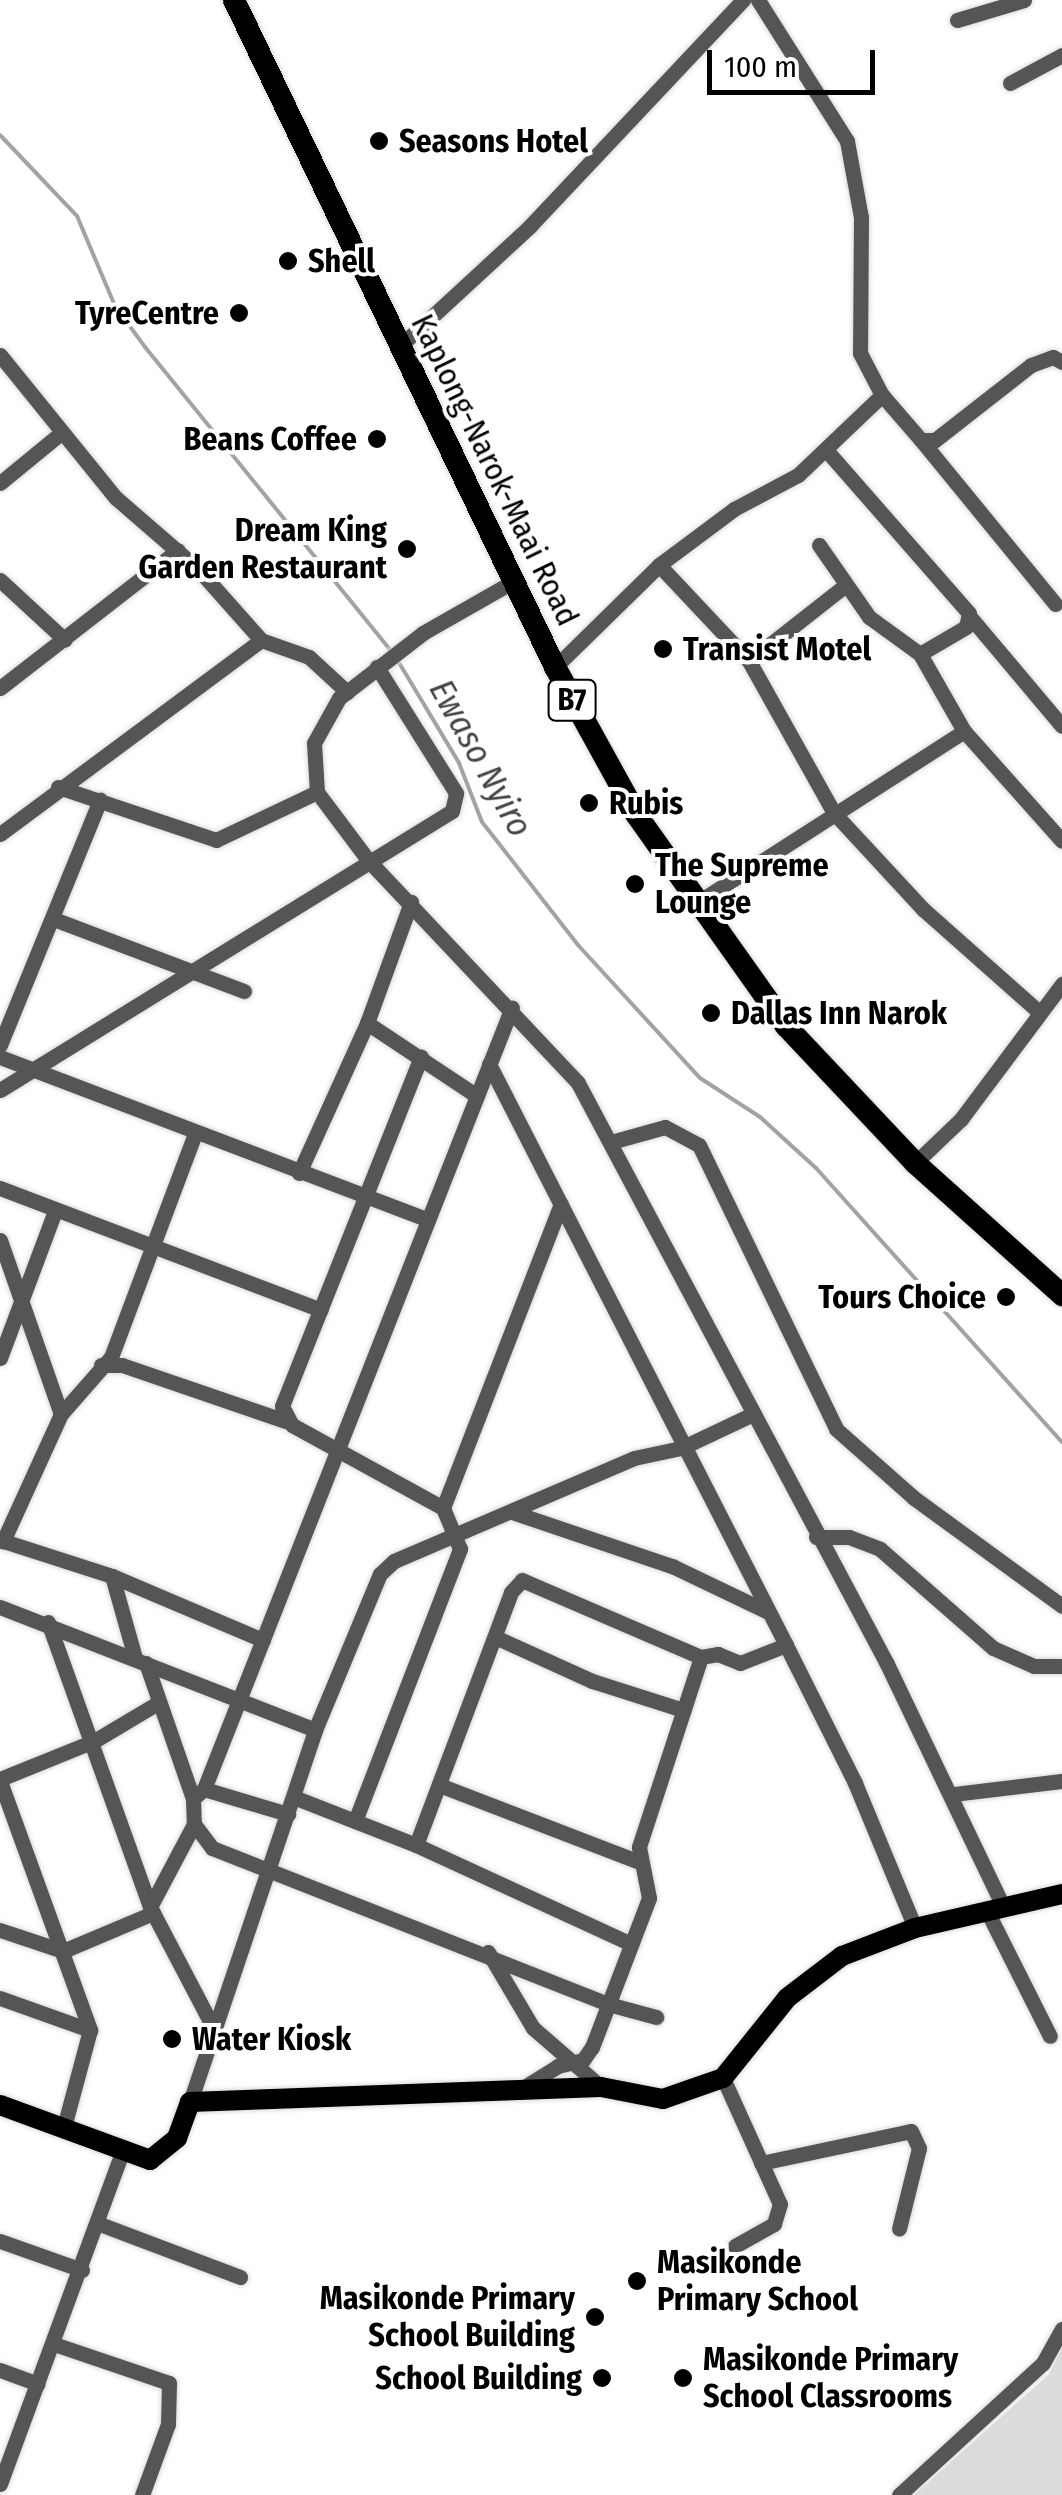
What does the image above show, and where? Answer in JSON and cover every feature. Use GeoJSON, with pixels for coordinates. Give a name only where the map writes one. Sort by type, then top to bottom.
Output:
{"type":"FeatureCollection","features":[{"type":"Feature","properties":{"kind":"highway","name":"Kaplong-Narok-Maai Road"},"geometry":{"type":"LineString","coordinates":[[234,0],[398,347],[555,667],[615,780],[786,1026],[914,1163],[1062,1295]]}},
{"type":"Feature","properties":{"kind":"main road"},"geometry":{"type":"LineString","coordinates":[[0,2105],[122,2152],[160,2158],[177,2138],[190,2102],[601,2087],[663,2100],[723,2078],[788,1998],[820,1970],[915,1928],[994,1906],[1062,1894]]}},
{"type":"Feature","properties":{"kind":"street"},"geometry":{"type":"LineString","coordinates":[[398,347],[530,226],[607,137],[743,0]]}},
{"type":"Feature","properties":{"kind":"street"},"geometry":{"type":"LineString","coordinates":[[758,0],[847,141],[860,217],[860,353],[882,395],[1055,604]]}},
{"type":"Feature","properties":{"kind":"street"},"geometry":{"type":"LineString","coordinates":[[957,20],[1024,0]]}},
{"type":"Feature","properties":{"kind":"street"},"geometry":{"type":"LineString","coordinates":[[1010,83],[1062,55]]}},
{"type":"Feature","properties":{"kind":"street"},"geometry":{"type":"LineString","coordinates":[[0,355],[116,498],[178,550],[261,640],[309,658],[347,692]]}},
{"type":"Feature","properties":{"kind":"street"},"geometry":{"type":"LineString","coordinates":[[921,440],[935,440],[1031,365],[1053,357],[1062,362]]}},
{"type":"Feature","properties":{"kind":"street"},"geometry":{"type":"LineString","coordinates":[[555,667],[659,565],[826,451],[882,395]]}},
{"type":"Feature","properties":{"kind":"street"},"geometry":{"type":"LineString","coordinates":[[0,483],[62,432]]}},
{"type":"Feature","properties":{"kind":"street"},"geometry":{"type":"LineString","coordinates":[[826,451],[1062,726]]}},
{"type":"Feature","properties":{"kind":"street"},"geometry":{"type":"LineString","coordinates":[[819,545],[843,587],[885,632],[920,654],[964,730],[1062,841]]}},
{"type":"Feature","properties":{"kind":"street"},"geometry":{"type":"LineString","coordinates":[[0,688],[178,550]]}},
{"type":"Feature","properties":{"kind":"street"},"geometry":{"type":"LineString","coordinates":[[659,565],[749,660],[834,813],[924,909],[1040,1012]]}},
{"type":"Feature","properties":{"kind":"street"},"geometry":{"type":"LineString","coordinates":[[0,580],[64,640]]}},
{"type":"Feature","properties":{"kind":"street"},"geometry":{"type":"LineString","coordinates":[[514,581],[377,667],[347,692],[314,743],[317,792],[368,860],[512,1007],[578,1084],[954,1794],[994,1906],[1050,2036]]}},
{"type":"Feature","properties":{"kind":"street"},"geometry":{"type":"LineString","coordinates":[[749,660],[843,587]]}},
{"type":"Feature","properties":{"kind":"street"},"geometry":{"type":"LineString","coordinates":[[920,654],[953,637],[971,618]]}},
{"type":"Feature","properties":{"kind":"street"},"geometry":{"type":"LineString","coordinates":[[0,834],[58,787],[261,640]]}},
{"type":"Feature","properties":{"kind":"street"},"geometry":{"type":"LineString","coordinates":[[0,1090],[458,804],[429,745],[377,667]]}},
{"type":"Feature","properties":{"kind":"street"},"geometry":{"type":"LineString","coordinates":[[698,902],[964,730]]}},
{"type":"Feature","properties":{"kind":"street"},"geometry":{"type":"LineString","coordinates":[[58,787],[193,835],[226,840],[317,792]]}},
{"type":"Feature","properties":{"kind":"street"},"geometry":{"type":"LineString","coordinates":[[0,1045],[56,920],[100,800]]}},
{"type":"Feature","properties":{"kind":"street"},"geometry":{"type":"LineString","coordinates":[[298,1172],[367,1023],[411,902]]}},
{"type":"Feature","properties":{"kind":"street"},"geometry":{"type":"LineString","coordinates":[[56,920],[244,991]]}},
{"type":"Feature","properties":{"kind":"street"},"geometry":{"type":"LineString","coordinates":[[914,1163],[961,1119],[1062,984]]}},
{"type":"Feature","properties":{"kind":"street"},"geometry":{"type":"LineString","coordinates":[[0,1930],[62,1951],[151,1910],[194,1824],[198,1794],[340,1450],[512,1007]]}},
{"type":"Feature","properties":{"kind":"street"},"geometry":{"type":"LineString","coordinates":[[367,1023],[476,1096]]}},
{"type":"Feature","properties":{"kind":"street"},"geometry":{"type":"LineString","coordinates":[[286,1421],[282,1406],[421,1056]]}},
{"type":"Feature","properties":{"kind":"street"},"geometry":{"type":"LineString","coordinates":[[0,1057],[365,1200],[428,1220]]}},
{"type":"Feature","properties":{"kind":"street"},"geometry":{"type":"LineString","coordinates":[[490,1064],[855,1783],[915,1928]]}},
{"type":"Feature","properties":{"kind":"street"},"geometry":{"type":"LineString","coordinates":[[611,1142],[665,1127],[699,1145],[836,1429],[914,1498],[1062,1606]]}},
{"type":"Feature","properties":{"kind":"street"},"geometry":{"type":"LineString","coordinates":[[195,1134],[111,1357],[61,1414],[2,1540],[112,1576],[263,1640]]}},
{"type":"Feature","properties":{"kind":"street"},"geometry":{"type":"LineString","coordinates":[[0,1188],[320,1310]]}},
{"type":"Feature","properties":{"kind":"street"},"geometry":{"type":"LineString","coordinates":[[443,1508],[561,1204]]}},
{"type":"Feature","properties":{"kind":"street"},"geometry":{"type":"LineString","coordinates":[[0,1358],[55,1212]]}},
{"type":"Feature","properties":{"kind":"street"},"geometry":{"type":"LineString","coordinates":[[0,1240],[61,1414]]}},
{"type":"Feature","properties":{"kind":"street"},"geometry":{"type":"LineString","coordinates":[[101,1364],[113,1362],[286,1421],[443,1508],[456,1534],[459,1559],[355,1821]]}},
{"type":"Feature","properties":{"kind":"street"},"geometry":{"type":"LineString","coordinates":[[190,2102],[267,1870],[296,1798],[314,1730],[380,1574],[456,1534],[514,1514],[634,1458],[682,1448],[753,1414]]}},
{"type":"Feature","properties":{"kind":"street"},"geometry":{"type":"LineString","coordinates":[[514,1514],[672,1566],[768,1612]]}},
{"type":"Feature","properties":{"kind":"street"},"geometry":{"type":"LineString","coordinates":[[816,1537],[850,1537],[880,1549],[993,1648],[1034,1666],[1062,1666]]}},
{"type":"Feature","properties":{"kind":"street"},"geometry":{"type":"LineString","coordinates":[[112,1576],[156,1704],[198,1794]]}},
{"type":"Feature","properties":{"kind":"street"},"geometry":{"type":"LineString","coordinates":[[416,1845],[515,1585],[526,1580],[701,1657],[718,1654],[740,1663],[786,1645]]}},
{"type":"Feature","properties":{"kind":"street"},"geometry":{"type":"LineString","coordinates":[[0,1607],[48,1622],[314,1730]]}},
{"type":"Feature","properties":{"kind":"street"},"geometry":{"type":"LineString","coordinates":[[48,1622],[94,1741],[151,1910],[213,2027]]}},
{"type":"Feature","properties":{"kind":"street"},"geometry":{"type":"LineString","coordinates":[[495,1637],[592,1681],[684,1710]]}},
{"type":"Feature","properties":{"kind":"street"},"geometry":{"type":"LineString","coordinates":[[516,2091],[588,2054],[649,1898],[637,1861],[701,1657]]}},
{"type":"Feature","properties":{"kind":"street"},"geometry":{"type":"LineString","coordinates":[[64,2128],[90,2030],[0,1780],[94,1741],[156,1704]]}},
{"type":"Feature","properties":{"kind":"street"},"geometry":{"type":"LineString","coordinates":[[954,1794],[1062,1781]]}},
{"type":"Feature","properties":{"kind":"street"},"geometry":{"type":"LineString","coordinates":[[439,1784],[637,1861]]}},
{"type":"Feature","properties":{"kind":"street"},"geometry":{"type":"LineString","coordinates":[[198,1794],[288,1814]]}},
{"type":"Feature","properties":{"kind":"street"},"geometry":{"type":"LineString","coordinates":[[296,1798],[416,1845],[631,1944]]}},
{"type":"Feature","properties":{"kind":"street"},"geometry":{"type":"LineString","coordinates":[[0,1819],[17,1825]]}},
{"type":"Feature","properties":{"kind":"street"},"geometry":{"type":"LineString","coordinates":[[194,1824],[212,1848],[488,1952],[608,2004],[656,2017]]}},
{"type":"Feature","properties":{"kind":"street"},"geometry":{"type":"LineString","coordinates":[[488,1952],[533,2028],[568,2063],[584,2068],[601,2087]]}},
{"type":"Feature","properties":{"kind":"street"},"geometry":{"type":"LineString","coordinates":[[0,1998],[90,2030]]}},
{"type":"Feature","properties":{"kind":"street"},"geometry":{"type":"LineString","coordinates":[[723,2078],[779,2216],[768,2230],[735,2246]]}},
{"type":"Feature","properties":{"kind":"street"},"geometry":{"type":"LineString","coordinates":[[760,2163],[912,2131],[919,2148],[899,2230]]}},
{"type":"Feature","properties":{"kind":"street"},"geometry":{"type":"LineString","coordinates":[[0,2484],[82,2270],[122,2152]]}},
{"type":"Feature","properties":{"kind":"street"},"geometry":{"type":"LineString","coordinates":[[97,2223],[240,2278]]}},
{"type":"Feature","properties":{"kind":"street"},"geometry":{"type":"LineString","coordinates":[[0,2242],[82,2270]]}},
{"type":"Feature","properties":{"kind":"street"},"geometry":{"type":"LineString","coordinates":[[900,2495],[1044,2363],[1062,2329]]}},
{"type":"Feature","properties":{"kind":"street"},"geometry":{"type":"LineString","coordinates":[[54,2344],[168,2382],[170,2411],[142,2495]]}},
{"type":"Feature","properties":{"kind":"street"},"geometry":{"type":"LineString","coordinates":[[0,2370],[38,2384]]}},
{"type":"Feature","properties":{"kind":"street"},"geometry":{"type":"LineString","coordinates":[[0,2492],[8,2495]]}},
{"type":"Feature","properties":{"kind":"shaded area"},"geometry":{"type":"Polygon","coordinates":[[[1062,2348],[1062,2495],[914,2495],[1049,2374],[1062,2348]]]}},
{"type":"Feature","properties":{"kind":"waterway","name":"Ewaso Nyiro"},"geometry":{"type":"LineString","coordinates":[[0,135],[77,216],[115,306],[145,347],[393,653]]}},
{"type":"Feature","properties":{"kind":"waterway","name":"Ewaso Nyiro"},"geometry":{"type":"LineString","coordinates":[[398,661],[459,763],[482,822],[578,945],[700,1078],[760,1117],[816,1168],[1062,1442]]}},
{"type":"Feature","properties":{"kind":"place","name":"Seasons Hotel"},"geometry":{"type":"Point","coordinates":[379,141]}},
{"type":"Feature","properties":{"kind":"place","name":"Shell"},"geometry":{"type":"Point","coordinates":[288,261]}},
{"type":"Feature","properties":{"kind":"place","name":"TyreCentre"},"geometry":{"type":"Point","coordinates":[239,313]}},
{"type":"Feature","properties":{"kind":"place","name":"Beans Coffee"},"geometry":{"type":"Point","coordinates":[377,439]}},
{"type":"Feature","properties":{"kind":"place","name":"Dream King Garden Restaurant"},"geometry":{"type":"Point","coordinates":[407,549]}},
{"type":"Feature","properties":{"kind":"place","name":"Transist Motel"},"geometry":{"type":"Point","coordinates":[663,649]}},
{"type":"Feature","properties":{"kind":"place","name":"Rubis"},"geometry":{"type":"Point","coordinates":[589,803]}},
{"type":"Feature","properties":{"kind":"place","name":"The Supreme Lounge"},"geometry":{"type":"Point","coordinates":[635,884]}},
{"type":"Feature","properties":{"kind":"place","name":"Dallas Inn Narok"},"geometry":{"type":"Point","coordinates":[711,1013]}},
{"type":"Feature","properties":{"kind":"place","name":"Tours Choice"},"geometry":{"type":"Point","coordinates":[1006,1297]}},
{"type":"Feature","properties":{"kind":"place","name":"Water Kiosk"},"geometry":{"type":"Point","coordinates":[172,2039]}},
{"type":"Feature","properties":{"kind":"place","name":"Masikonde Primary School"},"geometry":{"type":"Point","coordinates":[637,2281]}},
{"type":"Feature","properties":{"kind":"place","name":"Masikonde Primary School Building"},"geometry":{"type":"Point","coordinates":[595,2317]}},
{"type":"Feature","properties":{"kind":"place","name":"School Building"},"geometry":{"type":"Point","coordinates":[602,2378]}},
{"type":"Feature","properties":{"kind":"place","name":"Masikonde Primary School Classrooms"},"geometry":{"type":"Point","coordinates":[683,2378]}}]}
